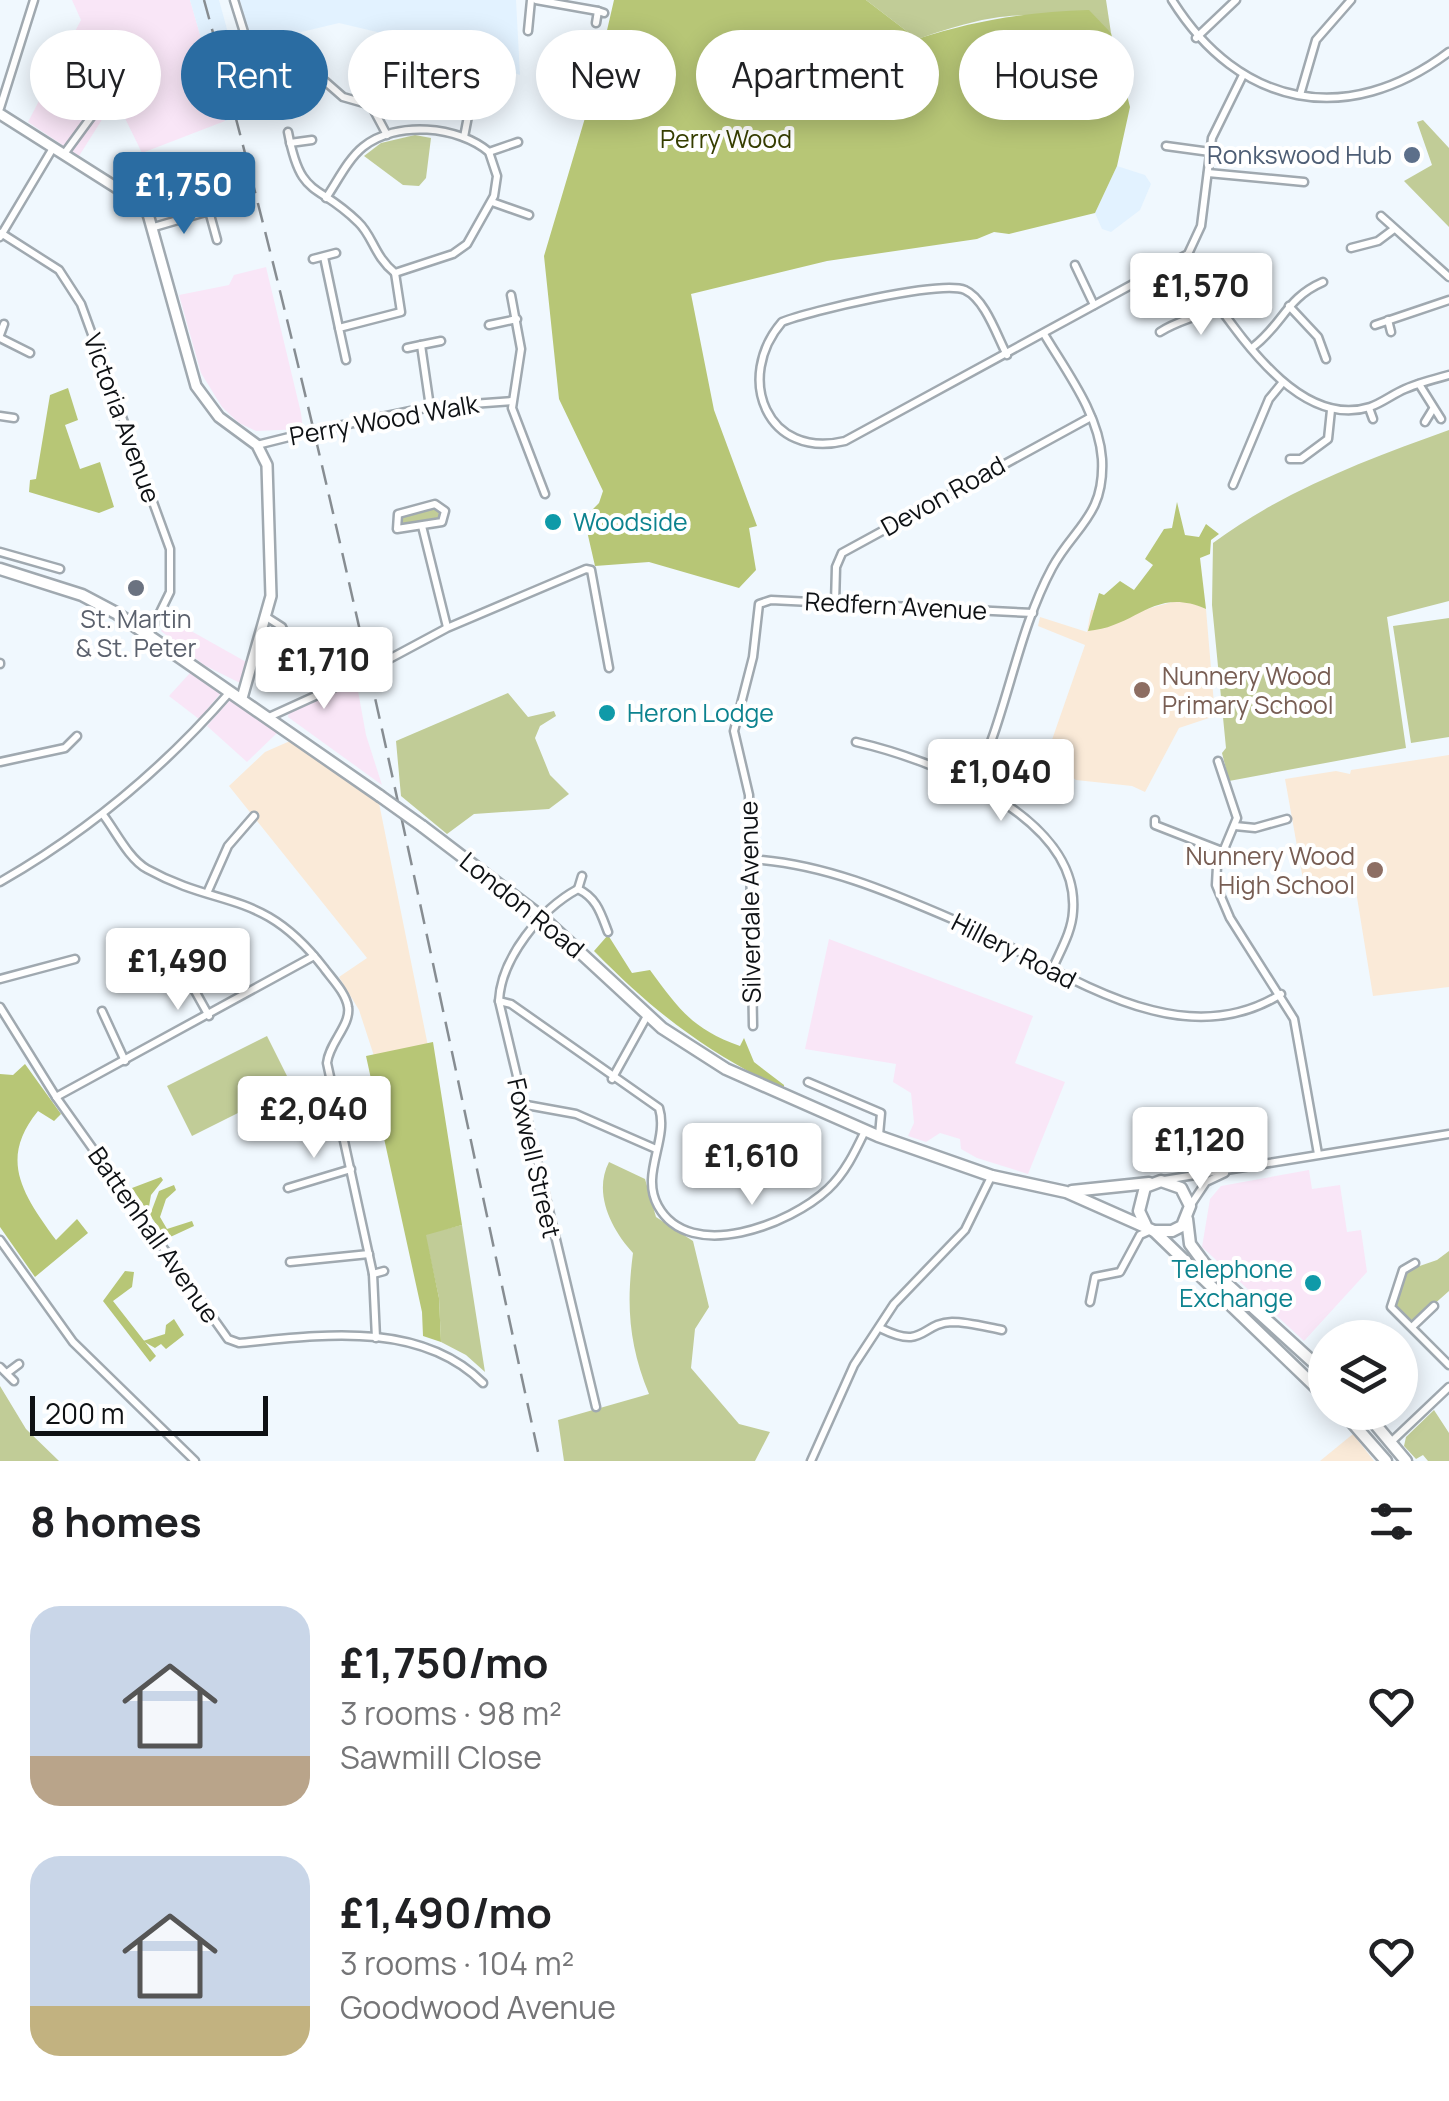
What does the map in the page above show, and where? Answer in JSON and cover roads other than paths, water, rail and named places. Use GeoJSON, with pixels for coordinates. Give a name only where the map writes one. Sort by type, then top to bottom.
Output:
{"type":"FeatureCollection","features":[{"type":"Feature","properties":{"kind":"main road"},"geometry":{"type":"LineString","coordinates":[[0,110],[140,204],[154,226],[196,386],[219,417],[257,445],[270,481],[273,574],[268,618],[242,698]]}},
{"type":"Feature","properties":{"kind":"main road","name":"London Road"},"geometry":{"type":"LineString","coordinates":[[0,569],[82,595],[242,698],[543,918],[648,1016],[726,1069],[878,1136],[992,1176],[1066,1192],[1150,1230],[1308,1380]]}},
{"type":"Feature","properties":{"kind":"main road"},"geometry":{"type":"LineString","coordinates":[[1189,1212],[1172,1231],[1150,1230],[1138,1203],[1156,1182],[1180,1188],[1189,1212],[1190,1244],[1204,1263],[1308,1358]]}},
{"type":"Feature","properties":{"kind":"main road","name":"London Road"},"geometry":{"type":"LineString","coordinates":[[1066,1192],[1156,1182]]}},
{"type":"Feature","properties":{"kind":"main road"},"geometry":{"type":"LineString","coordinates":[[1101,1205],[1102,1188]]}},
{"type":"Feature","properties":{"kind":"main road"},"geometry":{"type":"LineString","coordinates":[[1359,1430],[1386,1461]]}},
{"type":"Feature","properties":{"kind":"main road"},"geometry":{"type":"LineString","coordinates":[[1381,1430],[1406,1461]]}},
{"type":"Feature","properties":{"kind":"street"},"geometry":{"type":"LineString","coordinates":[[0,110],[34,0]]}},
{"type":"Feature","properties":{"kind":"street"},"geometry":{"type":"LineString","coordinates":[[234,0],[248,45],[278,65],[319,76],[343,97],[371,105],[387,136]]}},
{"type":"Feature","properties":{"kind":"street"},"geometry":{"type":"LineString","coordinates":[[528,30],[533,0],[601,12],[596,24]]}},
{"type":"Feature","properties":{"kind":"street"},"geometry":{"type":"LineString","coordinates":[[1172,0],[1196,38],[1243,76],[1300,94],[1350,96],[1381,90],[1448,55]]}},
{"type":"Feature","properties":{"kind":"street"},"geometry":{"type":"LineString","coordinates":[[1196,38],[1236,0]]}},
{"type":"Feature","properties":{"kind":"street"},"geometry":{"type":"LineString","coordinates":[[1300,94],[1316,40],[1352,0]]}},
{"type":"Feature","properties":{"kind":"street"},"geometry":{"type":"LineString","coordinates":[[1007,354],[977,299],[967,291],[936,288],[782,322],[763,349],[757,378],[760,397],[782,430],[793,438],[828,445],[845,441],[1007,354],[1044,334],[1094,305],[1183,258],[1196,242],[1216,128],[1243,76]]}},
{"type":"Feature","properties":{"kind":"street"},"geometry":{"type":"LineString","coordinates":[[64,154],[90,120]]}},
{"type":"Feature","properties":{"kind":"street"},"geometry":{"type":"LineString","coordinates":[[464,137],[467,120]]}},
{"type":"Feature","properties":{"kind":"street"},"geometry":{"type":"LineString","coordinates":[[326,198],[361,149],[387,136],[412,130],[464,137],[489,152],[497,176],[492,202],[460,250],[395,273]]}},
{"type":"Feature","properties":{"kind":"street"},"geometry":{"type":"LineString","coordinates":[[288,132],[298,174],[362,226],[375,253],[395,273],[401,312],[339,328]]}},
{"type":"Feature","properties":{"kind":"street"},"geometry":{"type":"LineString","coordinates":[[290,143],[312,140]]}},
{"type":"Feature","properties":{"kind":"street"},"geometry":{"type":"LineString","coordinates":[[489,152],[518,142]]}},
{"type":"Feature","properties":{"kind":"street"},"geometry":{"type":"LineString","coordinates":[[1166,146],[1210,152]]}},
{"type":"Feature","properties":{"kind":"street"},"geometry":{"type":"LineString","coordinates":[[1,235],[54,147]]}},
{"type":"Feature","properties":{"kind":"street"},"geometry":{"type":"LineString","coordinates":[[198,170],[218,240]]}},
{"type":"Feature","properties":{"kind":"street"},"geometry":{"type":"LineString","coordinates":[[1208,172],[1304,182]]}},
{"type":"Feature","properties":{"kind":"street"},"geometry":{"type":"LineString","coordinates":[[492,202],[529,215]]}},
{"type":"Feature","properties":{"kind":"street"},"geometry":{"type":"LineString","coordinates":[[154,226],[209,211]]}},
{"type":"Feature","properties":{"kind":"street"},"geometry":{"type":"LineString","coordinates":[[1381,216],[1449,277]]}},
{"type":"Feature","properties":{"kind":"street"},"geometry":{"type":"LineString","coordinates":[[1351,248],[1378,241],[1394,229]]}},
{"type":"Feature","properties":{"kind":"street","name":"Victoria Avenue"},"geometry":{"type":"LineString","coordinates":[[1,235],[59,270],[81,304],[170,550],[170,592],[148,635]]}},
{"type":"Feature","properties":{"kind":"street"},"geometry":{"type":"LineString","coordinates":[[313,259],[336,253]]}},
{"type":"Feature","properties":{"kind":"street"},"geometry":{"type":"LineString","coordinates":[[324,257],[346,360]]}},
{"type":"Feature","properties":{"kind":"street"},"geometry":{"type":"LineString","coordinates":[[1183,258],[1253,347],[1300,398],[1331,410],[1370,408],[1419,384],[1449,375]]}},
{"type":"Feature","properties":{"kind":"street"},"geometry":{"type":"LineString","coordinates":[[1075,265],[1094,305]]}},
{"type":"Feature","properties":{"kind":"street"},"geometry":{"type":"LineString","coordinates":[[1253,347],[1274,331],[1298,293],[1323,282]]}},
{"type":"Feature","properties":{"kind":"street"},"geometry":{"type":"LineString","coordinates":[[511,295],[521,349],[512,401],[545,494]]}},
{"type":"Feature","properties":{"kind":"street"},"geometry":{"type":"LineString","coordinates":[[1375,324],[1449,300]]}},
{"type":"Feature","properties":{"kind":"street"},"geometry":{"type":"LineString","coordinates":[[1160,332],[1178,320],[1197,320],[1220,304]]}},
{"type":"Feature","properties":{"kind":"street"},"geometry":{"type":"LineString","coordinates":[[1289,306],[1318,338],[1326,359]]}},
{"type":"Feature","properties":{"kind":"street"},"geometry":{"type":"LineString","coordinates":[[489,325],[517,319]]}},
{"type":"Feature","properties":{"kind":"street"},"geometry":{"type":"LineString","coordinates":[[1388,320],[1390,332]]}},
{"type":"Feature","properties":{"kind":"street"},"geometry":{"type":"LineString","coordinates":[[4,324],[0,336],[30,353]]}},
{"type":"Feature","properties":{"kind":"street"},"geometry":{"type":"LineString","coordinates":[[973,784],[995,734],[1033,613],[1053,566],[1084,530],[1096,501],[1102,457],[1091,417],[1044,334]]}},
{"type":"Feature","properties":{"kind":"street"},"geometry":{"type":"LineString","coordinates":[[407,348],[441,340]]}},
{"type":"Feature","properties":{"kind":"street"},"geometry":{"type":"LineString","coordinates":[[420,345],[430,407]]}},
{"type":"Feature","properties":{"kind":"street"},"geometry":{"type":"LineString","coordinates":[[1233,485],[1268,399],[1284,382]]}},
{"type":"Feature","properties":{"kind":"street"},"geometry":{"type":"LineString","coordinates":[[1419,384],[1441,419]]}},
{"type":"Feature","properties":{"kind":"street","name":"Perry Wood Walk"},"geometry":{"type":"LineString","coordinates":[[257,445],[430,407],[512,401]]}},
{"type":"Feature","properties":{"kind":"street"},"geometry":{"type":"LineString","coordinates":[[1370,408],[1373,420]]}},
{"type":"Feature","properties":{"kind":"street"},"geometry":{"type":"LineString","coordinates":[[1425,422],[1433,409]]}},
{"type":"Feature","properties":{"kind":"street"},"geometry":{"type":"LineString","coordinates":[[1290,458],[1301,459],[1328,439],[1331,410]]}},
{"type":"Feature","properties":{"kind":"street"},"geometry":{"type":"LineString","coordinates":[[0,416],[14,418]]}},
{"type":"Feature","properties":{"kind":"street","name":"Devon Road"},"geometry":{"type":"LineString","coordinates":[[834,604],[836,567],[842,554],[1091,417]]}},
{"type":"Feature","properties":{"kind":"street"},"geometry":{"type":"LineString","coordinates":[[435,504],[444,507],[442,522],[422,526],[397,529],[395,517],[435,504]]}},
{"type":"Feature","properties":{"kind":"street"},"geometry":{"type":"LineString","coordinates":[[422,526],[447,628]]}},
{"type":"Feature","properties":{"kind":"street"},"geometry":{"type":"LineString","coordinates":[[0,552],[60,569]]}},
{"type":"Feature","properties":{"kind":"street"},"geometry":{"type":"LineString","coordinates":[[270,718],[447,628],[590,570],[609,668]]}},
{"type":"Feature","properties":{"kind":"street","name":"Redfern Avenue"},"geometry":{"type":"LineString","coordinates":[[759,604],[771,600],[1033,613]]}},
{"type":"Feature","properties":{"kind":"street","name":"Silverdale Avenue"},"geometry":{"type":"LineString","coordinates":[[753,1026],[749,795],[734,731],[753,657],[759,604]]}},
{"type":"Feature","properties":{"kind":"street"},"geometry":{"type":"LineString","coordinates":[[268,618],[282,627],[297,662]]}},
{"type":"Feature","properties":{"kind":"street"},"geometry":{"type":"LineString","coordinates":[[0,882],[104,816],[163,764],[230,691]]}},
{"type":"Feature","properties":{"kind":"street"},"geometry":{"type":"LineString","coordinates":[[0,762],[65,748],[77,736]]}},
{"type":"Feature","properties":{"kind":"street"},"geometry":{"type":"LineString","coordinates":[[856,742],[901,753],[973,784],[1044,835],[1066,867],[1074,909],[1052,970]]}},
{"type":"Feature","properties":{"kind":"street"},"geometry":{"type":"LineString","coordinates":[[1218,761],[1235,807],[1235,826],[1216,872],[1221,899],[1280,994],[1298,1032],[1318,1154]]}},
{"type":"Feature","properties":{"kind":"street"},"geometry":{"type":"LineString","coordinates":[[104,816],[145,868],[264,912],[314,955],[349,1011],[332,1042],[327,1063],[373,1274],[376,1338]]}},
{"type":"Feature","properties":{"kind":"street"},"geometry":{"type":"LineString","coordinates":[[208,891],[228,846],[254,816]]}},
{"type":"Feature","properties":{"kind":"street"},"geometry":{"type":"LineString","coordinates":[[1235,826],[1255,828],[1287,819]]}},
{"type":"Feature","properties":{"kind":"street"},"geometry":{"type":"LineString","coordinates":[[1155,820],[1155,826],[1222,852]]}},
{"type":"Feature","properties":{"kind":"street","name":"Hillery Road"},"geometry":{"type":"LineString","coordinates":[[748,859],[782,860],[876,889],[961,923],[1113,998],[1182,1015],[1253,1008],[1280,994]]}},
{"type":"Feature","properties":{"kind":"street"},"geometry":{"type":"LineString","coordinates":[[582,876],[578,889],[596,902],[608,932]]}},
{"type":"Feature","properties":{"kind":"street","name":"Foxwell Street"},"geometry":{"type":"LineString","coordinates":[[578,889],[563,897],[510,959],[500,984],[500,1002],[520,1104],[596,1407]]}},
{"type":"Feature","properties":{"kind":"street"},"geometry":{"type":"LineString","coordinates":[[175,955],[209,1016]]}},
{"type":"Feature","properties":{"kind":"street"},"geometry":{"type":"LineString","coordinates":[[56,1097],[314,955]]}},
{"type":"Feature","properties":{"kind":"street"},"geometry":{"type":"LineString","coordinates":[[0,979],[75,960]]}},
{"type":"Feature","properties":{"kind":"street"},"geometry":{"type":"LineString","coordinates":[[500,1002],[511,1004],[658,1108],[661,1128],[652,1190],[661,1212],[685,1231],[711,1236],[785,1216],[814,1200],[839,1178],[865,1131]]}},
{"type":"Feature","properties":{"kind":"street","name":"Battenhall Avenue"},"geometry":{"type":"LineString","coordinates":[[0,1007],[56,1097],[228,1339],[240,1343],[345,1334],[376,1338],[431,1348],[468,1368],[483,1383]]}},
{"type":"Feature","properties":{"kind":"street"},"geometry":{"type":"LineString","coordinates":[[102,1011],[126,1061]]}},
{"type":"Feature","properties":{"kind":"street"},"geometry":{"type":"LineString","coordinates":[[612,1079],[648,1016]]}},
{"type":"Feature","properties":{"kind":"street"},"geometry":{"type":"LineString","coordinates":[[808,1082],[824,1093],[882,1113],[878,1136]]}},
{"type":"Feature","properties":{"kind":"street"},"geometry":{"type":"LineString","coordinates":[[520,1104],[576,1114],[656,1149]]}},
{"type":"Feature","properties":{"kind":"street"},"geometry":{"type":"LineString","coordinates":[[1156,1182],[1449,1134]]}},
{"type":"Feature","properties":{"kind":"street"},"geometry":{"type":"LineString","coordinates":[[288,1188],[351,1169]]}},
{"type":"Feature","properties":{"kind":"street"},"geometry":{"type":"LineString","coordinates":[[1189,1212],[1206,1182],[1231,1170]]}},
{"type":"Feature","properties":{"kind":"street"},"geometry":{"type":"LineString","coordinates":[[811,1461],[854,1365],[882,1329],[894,1304],[965,1230],[992,1176]]}},
{"type":"Feature","properties":{"kind":"street"},"geometry":{"type":"LineString","coordinates":[[1090,1302],[1095,1277],[1120,1272],[1140,1236],[1150,1230]]}},
{"type":"Feature","properties":{"kind":"street"},"geometry":{"type":"LineString","coordinates":[[0,1240],[73,1342],[195,1461]]}},
{"type":"Feature","properties":{"kind":"street"},"geometry":{"type":"LineString","coordinates":[[290,1262],[369,1254]]}},
{"type":"Feature","properties":{"kind":"street"},"geometry":{"type":"LineString","coordinates":[[1404,1320],[1394,1313],[1390,1303],[1402,1270],[1415,1263]]}},
{"type":"Feature","properties":{"kind":"street"},"geometry":{"type":"LineString","coordinates":[[1393,1264],[1402,1270]]}},
{"type":"Feature","properties":{"kind":"street"},"geometry":{"type":"LineString","coordinates":[[373,1274],[384,1271]]}},
{"type":"Feature","properties":{"kind":"street"},"geometry":{"type":"LineString","coordinates":[[1418,1321],[1434,1306]]}},
{"type":"Feature","properties":{"kind":"street"},"geometry":{"type":"LineString","coordinates":[[882,1329],[899,1338],[922,1337],[948,1322],[1002,1330]]}},
{"type":"Feature","properties":{"kind":"street"},"geometry":{"type":"LineString","coordinates":[[1418,1331],[1449,1365]]}},
{"type":"Feature","properties":{"kind":"street"},"geometry":{"type":"LineString","coordinates":[[7,1373],[18,1364]]}},
{"type":"Feature","properties":{"kind":"street"},"geometry":{"type":"LineString","coordinates":[[0,1366],[14,1381]]}},
{"type":"Feature","properties":{"kind":"street"},"geometry":{"type":"LineString","coordinates":[[1391,1442],[1449,1387]]}},
{"type":"Feature","properties":{"kind":"railway"},"geometry":{"type":"LineString","coordinates":[[204,0],[341,545],[540,1461]]}},
{"type":"Feature","properties":{"kind":"place","name":"Ronkswood Hub"},"geometry":{"type":"Point","coordinates":[1412,155]}},
{"type":"Feature","properties":{"kind":"place","name":"Woodside"},"geometry":{"type":"Point","coordinates":[553,522]}},
{"type":"Feature","properties":{"kind":"place","name":"St. Martin & St. Peter"},"geometry":{"type":"Point","coordinates":[136,588]}},
{"type":"Feature","properties":{"kind":"place","name":"Nunnery Wood Primary School"},"geometry":{"type":"Point","coordinates":[1142,690]}},
{"type":"Feature","properties":{"kind":"place","name":"Heron Lodge"},"geometry":{"type":"Point","coordinates":[607,713]}},
{"type":"Feature","properties":{"kind":"place","name":"Nunnery Wood High School"},"geometry":{"type":"Point","coordinates":[1375,870]}},
{"type":"Feature","properties":{"kind":"place","name":"Telephone Exchange"},"geometry":{"type":"Point","coordinates":[1313,1283]}},
{"type":"Feature","properties":{"kind":"park label","name":"Perry Wood"},"geometry":{"type":"Point","coordinates":[726,139]}}]}
